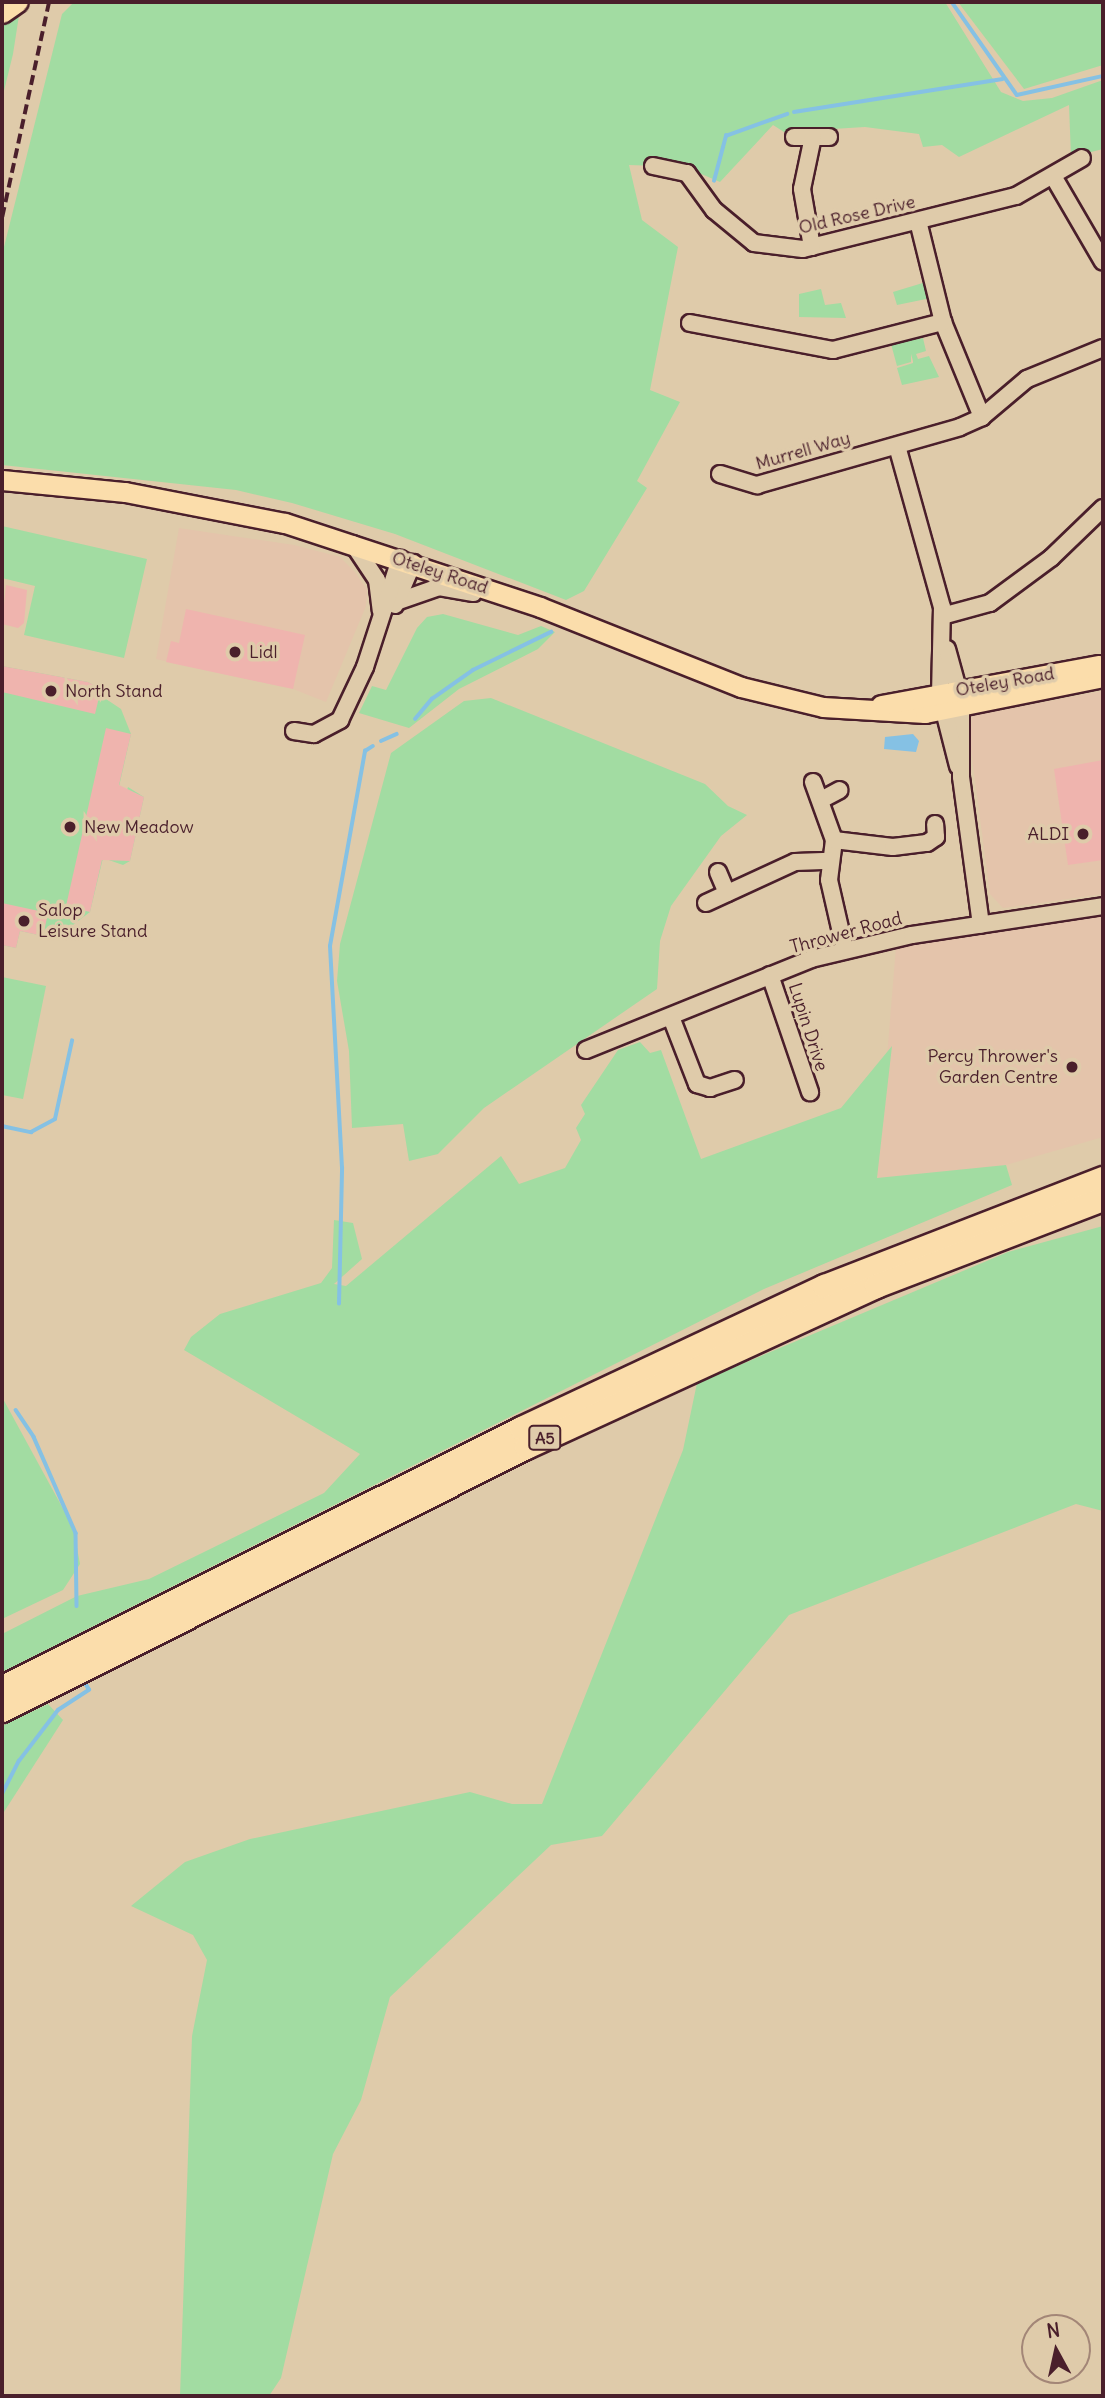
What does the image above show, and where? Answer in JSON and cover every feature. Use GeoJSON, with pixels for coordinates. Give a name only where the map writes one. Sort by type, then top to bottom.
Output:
{"type":"FeatureCollection","features":[{"type":"Feature","properties":{"kind":"highway","name":"A5"},"geometry":{"type":"LineString","coordinates":[[2,1686],[521,1428],[824,1286],[1103,1178]]}},
{"type":"Feature","properties":{"kind":"highway","name":"A5"},"geometry":{"type":"LineString","coordinates":[[2,1710],[526,1447],[876,1286],[1103,1199]]}},
{"type":"Feature","properties":{"kind":"main road"},"geometry":{"type":"LineString","coordinates":[[2,13],[18,2]]}},
{"type":"Feature","properties":{"kind":"main road","name":"Oteley Road"},"geometry":{"type":"LineString","coordinates":[[2,480],[176,500],[353,544],[540,607],[741,687],[823,707],[866,709],[951,701],[1103,677]]}},
{"type":"Feature","properties":{"kind":"main road","name":"Oteley Road"},"geometry":{"type":"LineString","coordinates":[[951,701],[1103,664]]}},
{"type":"Feature","properties":{"kind":"street"},"geometry":{"type":"LineString","coordinates":[[794,136],[821,137],[802,189],[812,247]]}},
{"type":"Feature","properties":{"kind":"street","name":"Old Rose Drive"},"geometry":{"type":"LineString","coordinates":[[653,166],[687,173],[714,210],[754,243],[812,247],[1016,196],[1082,158]]}},
{"type":"Feature","properties":{"kind":"street"},"geometry":{"type":"LineString","coordinates":[[1052,176],[1103,262]]}},
{"type":"Feature","properties":{"kind":"street"},"geometry":{"type":"LineString","coordinates":[[714,210],[727,198]]}},
{"type":"Feature","properties":{"kind":"street"},"geometry":{"type":"LineString","coordinates":[[918,221],[943,322],[982,417]]}},
{"type":"Feature","properties":{"kind":"street"},"geometry":{"type":"LineString","coordinates":[[709,327],[713,309]]}},
{"type":"Feature","properties":{"kind":"street"},"geometry":{"type":"LineString","coordinates":[[690,323],[833,350],[943,322]]}},
{"type":"Feature","properties":{"kind":"street","name":"Murrell Way"},"geometry":{"type":"LineString","coordinates":[[720,474],[736,482],[757,485],[897,446],[982,417],[1027,379],[1103,348]]}},
{"type":"Feature","properties":{"kind":"street"},"geometry":{"type":"LineString","coordinates":[[897,446],[942,619],[981,925]]}},
{"type":"Feature","properties":{"kind":"street"},"geometry":{"type":"LineString","coordinates":[[736,482],[742,466]]}},
{"type":"Feature","properties":{"kind":"street"},"geometry":{"type":"LineString","coordinates":[[942,619],[990,603],[1051,558],[1103,508]]}},
{"type":"Feature","properties":{"kind":"street"},"geometry":{"type":"LineString","coordinates":[[353,544],[377,580],[382,620]]}},
{"type":"Feature","properties":{"kind":"street"},"geometry":{"type":"LineString","coordinates":[[399,601],[406,561]]}},
{"type":"Feature","properties":{"kind":"street"},"geometry":{"type":"LineString","coordinates":[[294,732],[314,734],[340,720],[406,561]]}},
{"type":"Feature","properties":{"kind":"street"},"geometry":{"type":"LineString","coordinates":[[382,620],[399,601],[439,587],[540,607]]}},
{"type":"Feature","properties":{"kind":"street"},"geometry":{"type":"LineString","coordinates":[[813,782],[834,841],[830,861],[831,895],[845,950]]}},
{"type":"Feature","properties":{"kind":"street"},"geometry":{"type":"LineString","coordinates":[[821,800],[840,790]]}},
{"type":"Feature","properties":{"kind":"street"},"geometry":{"type":"LineString","coordinates":[[834,841],[893,847],[939,835]]}},
{"type":"Feature","properties":{"kind":"street"},"geometry":{"type":"LineString","coordinates":[[706,903],[795,862],[830,861]]}},
{"type":"Feature","properties":{"kind":"street"},"geometry":{"type":"LineString","coordinates":[[718,872],[727,893]]}},
{"type":"Feature","properties":{"kind":"street","name":"Thrower Road"},"geometry":{"type":"LineString","coordinates":[[586,1050],[770,975],[845,950],[1103,905]]}},
{"type":"Feature","properties":{"kind":"street","name":"Lupin Drive"},"geometry":{"type":"LineString","coordinates":[[770,975],[810,1092]]}},
{"type":"Feature","properties":{"kind":"street"},"geometry":{"type":"LineString","coordinates":[[671,1017],[697,1084],[710,1088],[735,1080]]}},
{"type":"Feature","properties":{"kind":"shaded area"},"geometry":{"type":"Polygon","coordinates":[[[179,528],[294,545],[340,557],[355,572],[367,590],[366,606],[326,702],[293,689],[156,659],[179,528]]]}},
{"type":"Feature","properties":{"kind":"shaded area"},"geometry":{"type":"Polygon","coordinates":[[[1103,691],[1103,894],[1003,908],[990,894],[970,742],[972,716],[1103,691]]]}},
{"type":"Feature","properties":{"kind":"shaded area"},"geometry":{"type":"Polygon","coordinates":[[[1103,916],[1103,1137],[1006,1165],[877,1179],[896,947],[1103,916]]]}},
{"type":"Feature","properties":{"kind":"green space"},"geometry":{"type":"Polygon","coordinates":[[[74,2],[945,2],[1001,92],[1023,101],[1052,98],[1103,80],[1103,149],[1071,157],[1069,105],[959,157],[942,145],[923,147],[919,134],[865,127],[784,132],[773,125],[720,182],[685,167],[629,165],[642,220],[678,247],[650,390],[680,402],[637,481],[647,488],[584,591],[566,600],[395,534],[292,503],[236,490],[2,465],[2,255],[62,14],[74,2]]]}},
{"type":"Feature","properties":{"kind":"green space"},"geometry":{"type":"Polygon","coordinates":[[[958,2],[1103,2],[1103,65],[1024,89],[958,2]]]}},
{"type":"Feature","properties":{"kind":"green space"},"geometry":{"type":"Polygon","coordinates":[[[20,9],[13,54],[2,99],[2,22],[20,9]]]}},
{"type":"Feature","properties":{"kind":"green space"},"geometry":{"type":"Polygon","coordinates":[[[926,282],[931,298],[897,305],[893,292],[926,282]]]}},
{"type":"Feature","properties":{"kind":"green space"},"geometry":{"type":"Polygon","coordinates":[[[821,289],[825,305],[841,303],[846,318],[799,317],[799,294],[821,289]]]}},
{"type":"Feature","properties":{"kind":"green space"},"geometry":{"type":"Polygon","coordinates":[[[923,338],[926,351],[916,354],[918,359],[929,356],[939,377],[902,385],[897,368],[913,363],[913,361],[911,354],[911,362],[897,366],[891,344],[923,338]]]}},
{"type":"Feature","properties":{"kind":"green space"},"geometry":{"type":"Polygon","coordinates":[[[2,526],[147,559],[124,658],[24,635],[35,586],[2,578],[2,526]]]}},
{"type":"Feature","properties":{"kind":"green space"},"geometry":{"type":"Polygon","coordinates":[[[443,614],[518,635],[541,626],[555,632],[538,649],[459,689],[409,728],[359,713],[372,686],[386,690],[417,628],[427,617],[443,614]]]}},
{"type":"Feature","properties":{"kind":"green space","name":"New Meadow"},"geometry":{"type":"Polygon","coordinates":[[[2,666],[88,682],[101,689],[100,695],[121,709],[131,734],[118,791],[126,793],[128,787],[144,797],[130,861],[123,865],[103,858],[90,912],[69,928],[45,930],[43,936],[20,931],[16,948],[2,945],[2,666]]]}},
{"type":"Feature","properties":{"kind":"green space"},"geometry":{"type":"Polygon","coordinates":[[[491,698],[705,784],[728,806],[747,815],[721,836],[671,906],[660,941],[657,989],[484,1108],[438,1154],[409,1161],[403,1124],[352,1128],[349,1051],[337,981],[340,944],[391,753],[464,701],[491,698]]]}},
{"type":"Feature","properties":{"kind":"green space"},"geometry":{"type":"Polygon","coordinates":[[[2,977],[46,986],[23,1099],[2,1095],[2,977]]]}},
{"type":"Feature","properties":{"kind":"green space"},"geometry":{"type":"Polygon","coordinates":[[[640,1042],[650,1053],[661,1050],[701,1159],[841,1108],[892,1046],[877,1178],[1006,1165],[1012,1185],[764,1289],[2,1672],[2,1634],[77,1596],[149,1579],[324,1493],[360,1454],[184,1350],[191,1337],[220,1314],[321,1283],[332,1268],[334,1220],[353,1223],[362,1259],[334,1284],[346,1286],[501,1156],[519,1184],[565,1168],[581,1140],[576,1128],[585,1114],[581,1105],[618,1050],[640,1042]]]}},
{"type":"Feature","properties":{"kind":"green space"},"geometry":{"type":"Polygon","coordinates":[[[1103,1226],[1103,1511],[1076,1504],[789,1615],[602,1836],[551,1845],[390,1997],[361,2100],[333,2154],[281,2378],[269,2396],[180,2396],[192,2036],[207,1960],[193,1935],[131,1906],[185,1862],[250,1839],[470,1792],[512,1804],[542,1804],[683,1450],[697,1383],[1008,1252],[1103,1226]]]}},
{"type":"Feature","properties":{"kind":"green space"},"geometry":{"type":"Polygon","coordinates":[[[2,1397],[73,1527],[80,1564],[63,1590],[2,1619],[2,1397]]]}},
{"type":"Feature","properties":{"kind":"green space"},"geometry":{"type":"Polygon","coordinates":[[[48,1704],[63,1720],[2,1815],[2,1726],[48,1704]]]}},
{"type":"Feature","properties":{"kind":"water"},"geometry":{"type":"Polygon","coordinates":[[[913,734],[919,741],[916,752],[884,749],[885,737],[913,734]]]}},
{"type":"Feature","properties":{"kind":"building"},"geometry":{"type":"Polygon","coordinates":[[[6,585],[27,590],[24,623],[18,628],[2,624],[6,585]]]}},
{"type":"Feature","properties":{"kind":"building","name":"Lidl"},"geometry":{"type":"Polygon","coordinates":[[[186,609],[305,635],[293,689],[166,662],[171,641],[179,643],[186,609]]]}},
{"type":"Feature","properties":{"kind":"building","name":"North Stand"},"geometry":{"type":"Polygon","coordinates":[[[2,666],[88,682],[101,689],[95,714],[2,692],[2,666]]]}},
{"type":"Feature","properties":{"kind":"building"},"geometry":{"type":"Polygon","coordinates":[[[106,728],[131,734],[119,785],[144,797],[130,861],[102,860],[90,912],[66,906],[106,728]]]}},
{"type":"Feature","properties":{"kind":"building","name":"ALDI"},"geometry":{"type":"Polygon","coordinates":[[[1103,760],[1103,860],[1068,865],[1054,769],[1103,760]]]}},
{"type":"Feature","properties":{"kind":"building","name":"Salop Leisure Stand"},"geometry":{"type":"Polygon","coordinates":[[[2,903],[48,913],[43,936],[20,931],[16,948],[2,945],[2,903]]]}},
{"type":"Feature","properties":{"kind":"waterway"},"geometry":{"type":"LineString","coordinates":[[952,2],[1017,95],[1103,76]]}},
{"type":"Feature","properties":{"kind":"waterway"},"geometry":{"type":"LineString","coordinates":[[794,112],[1002,79]]}},
{"type":"Feature","properties":{"kind":"waterway"},"geometry":{"type":"LineString","coordinates":[[714,181],[726,136],[787,114]]}},
{"type":"Feature","properties":{"kind":"waterway"},"geometry":{"type":"LineString","coordinates":[[415,719],[432,699],[473,670],[551,632]]}},
{"type":"Feature","properties":{"kind":"waterway"},"geometry":{"type":"LineString","coordinates":[[381,741],[397,734]]}},
{"type":"Feature","properties":{"kind":"waterway"},"geometry":{"type":"LineString","coordinates":[[339,1304],[342,1168],[330,946],[365,751],[373,746]]}},
{"type":"Feature","properties":{"kind":"waterway"},"geometry":{"type":"LineString","coordinates":[[2,1126],[31,1132],[55,1119],[72,1041]]}},
{"type":"Feature","properties":{"kind":"waterway"},"geometry":{"type":"LineString","coordinates":[[16,1410],[34,1437],[76,1533],[77,1606]]}},
{"type":"Feature","properties":{"kind":"waterway"},"geometry":{"type":"LineString","coordinates":[[2,1794],[19,1761],[58,1710],[89,1690],[83,1680]]}},
{"type":"Feature","properties":{"kind":"railway"},"geometry":{"type":"LineString","coordinates":[[2,217],[49,2]]}},
{"type":"Feature","properties":{"kind":"place","name":"Lidl"},"geometry":{"type":"Point","coordinates":[235,652]}},
{"type":"Feature","properties":{"kind":"place","name":"North Stand"},"geometry":{"type":"Point","coordinates":[51,691]}},
{"type":"Feature","properties":{"kind":"place","name":"New Meadow"},"geometry":{"type":"Point","coordinates":[70,827]}},
{"type":"Feature","properties":{"kind":"place","name":"ALDI"},"geometry":{"type":"Point","coordinates":[1083,834]}},
{"type":"Feature","properties":{"kind":"place","name":"Salop Leisure Stand"},"geometry":{"type":"Point","coordinates":[24,921]}},
{"type":"Feature","properties":{"kind":"place","name":"Percy Thrower's Garden Centre"},"geometry":{"type":"Point","coordinates":[1072,1067]}}]}
